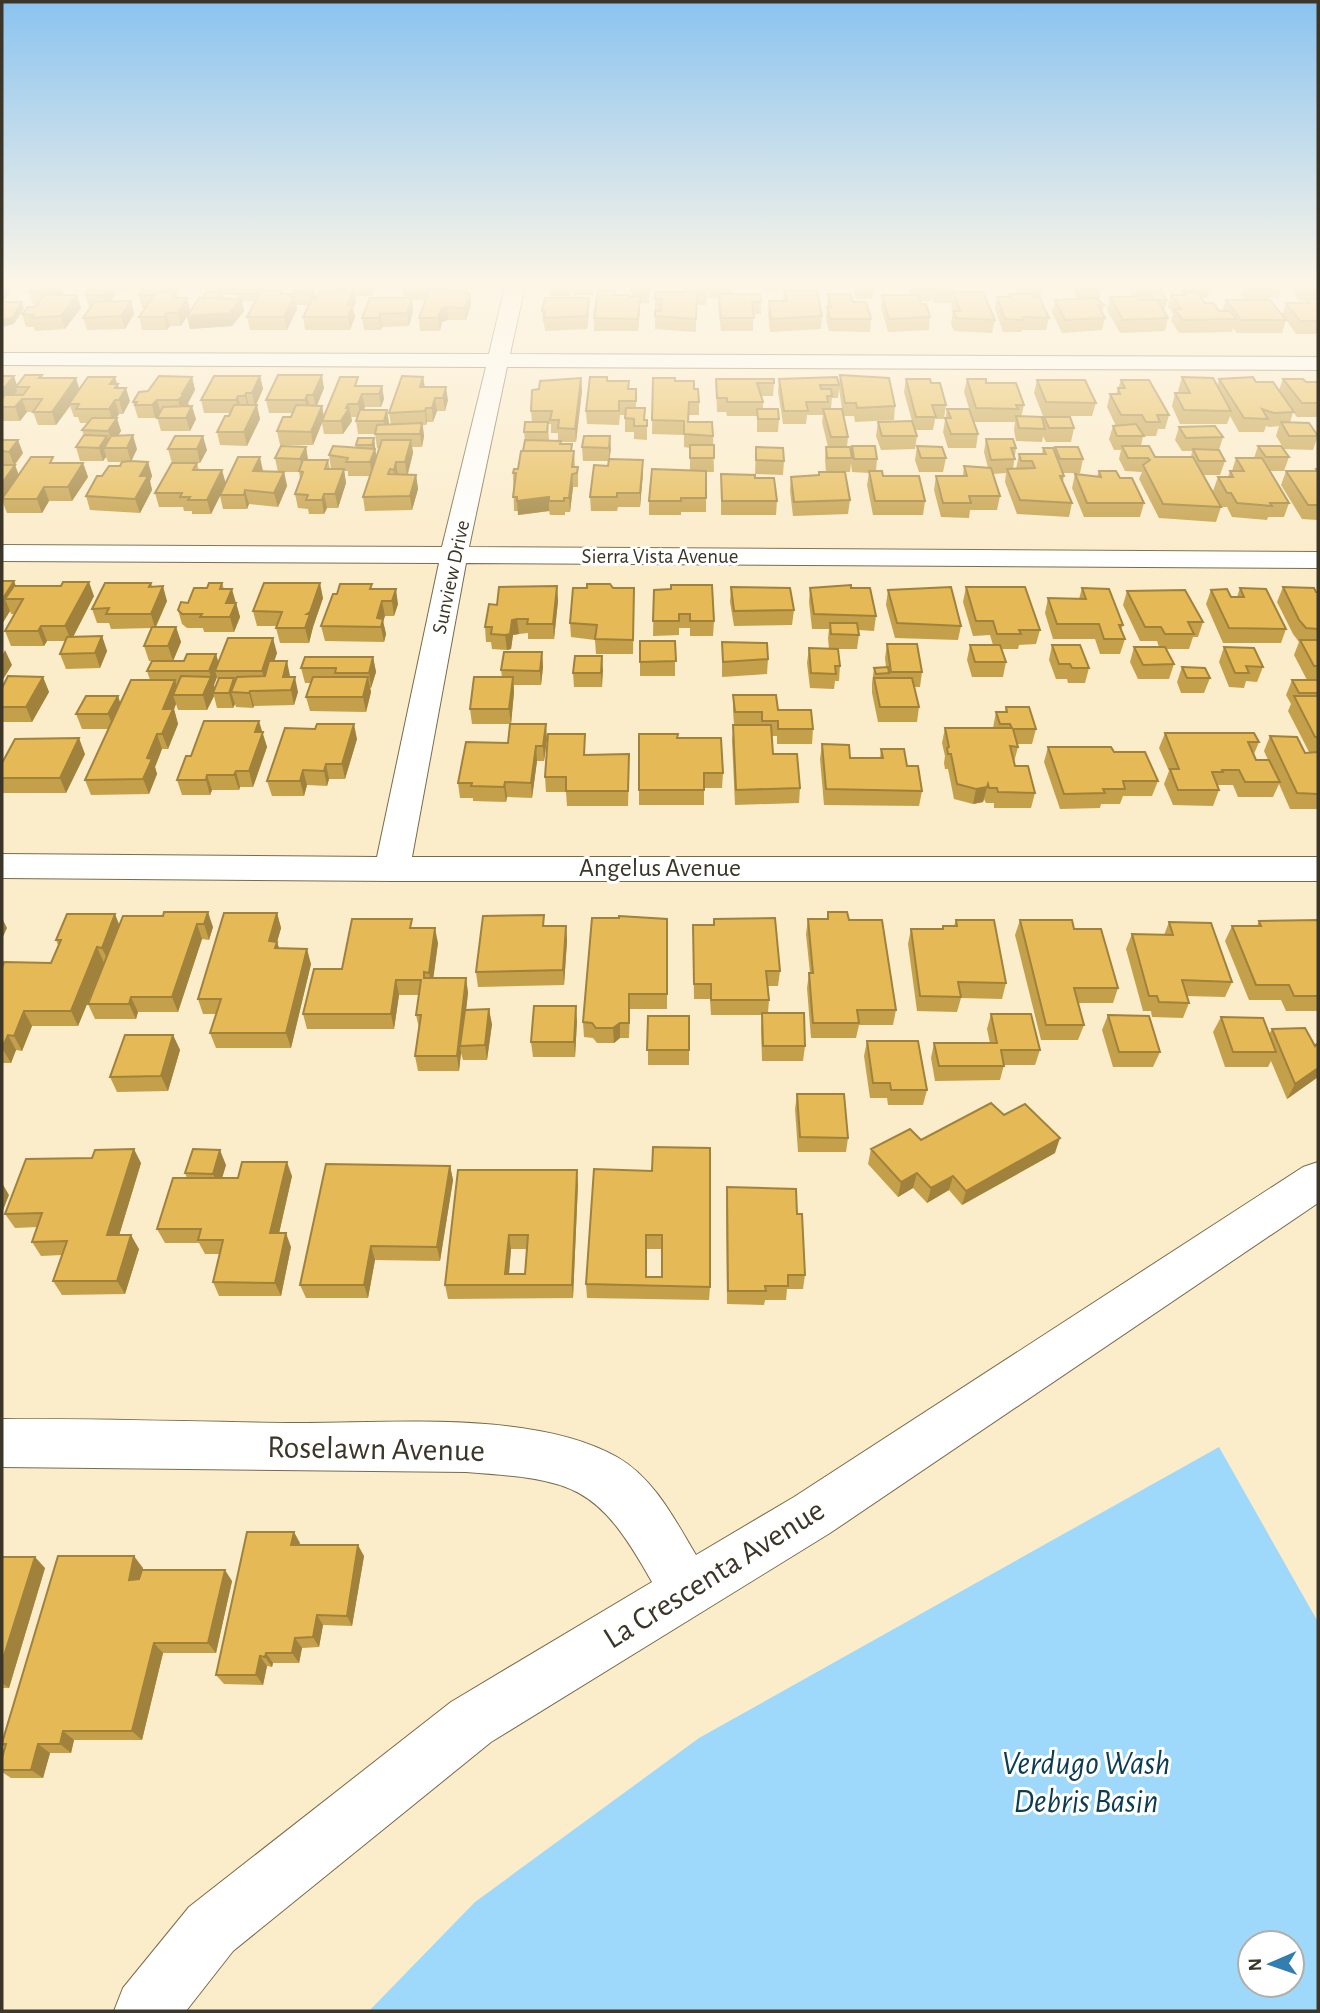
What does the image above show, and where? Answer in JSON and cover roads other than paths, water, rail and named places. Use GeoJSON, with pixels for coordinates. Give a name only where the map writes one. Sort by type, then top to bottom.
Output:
{"type":"FeatureCollection","features":[{"type":"Feature","properties":{"kind":"street","name":"Sunview Drive"},"geometry":{"type":"LineString","coordinates":[[392,869],[454,554],[495,380]]}},
{"type":"Feature","properties":{"kind":"street","name":"Sierra Vista Avenue"},"geometry":{"type":"LineString","coordinates":[[2,553],[1318,560]]}},
{"type":"Feature","properties":{"kind":"street","name":"Angelus Avenue"},"geometry":{"type":"LineString","coordinates":[[2,866],[392,869],[1318,869]]}},
{"type":"Feature","properties":{"kind":"street","name":"La Crescenta Avenue"},"geometry":{"type":"LineString","coordinates":[[146,2011],[211,1929],[471,1722],[812,1515],[1318,1180]]}},
{"type":"Feature","properties":{"kind":"street","name":"Roselawn Avenue"},"geometry":{"type":"LineString","coordinates":[[2,1443],[419,1448],[496,1452],[569,1461],[598,1474],[625,1494],[687,1591]]}},
{"type":"Feature","properties":{"kind":"water","name":"Verdugo Wash Debris Basin"},"geometry":{"type":"Polygon","coordinates":[[[1219,1447],[1318,1622],[1318,2011],[369,2011],[475,1902],[699,1738],[1219,1447]]]}}]}
